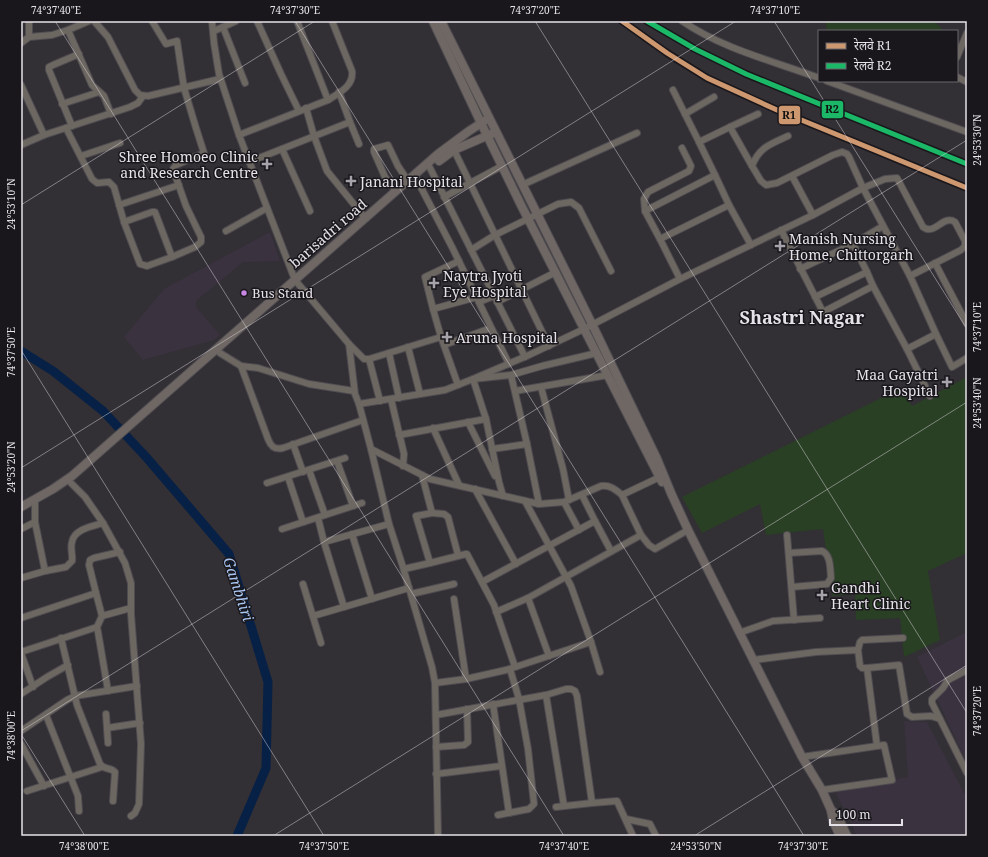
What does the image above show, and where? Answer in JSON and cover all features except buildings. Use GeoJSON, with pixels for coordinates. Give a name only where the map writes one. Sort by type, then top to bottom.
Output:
{"type":"FeatureCollection","features":[{"type":"Feature","properties":{"kind":"main road"},"geometry":{"type":"LineString","coordinates":[[433,21],[448,44],[489,118],[592,324],[662,476]]}},
{"type":"Feature","properties":{"kind":"main road"},"geometry":{"type":"LineString","coordinates":[[441,21],[448,44],[481,123],[502,166],[584,329],[662,476],[802,757],[822,790],[840,836]]}},
{"type":"Feature","properties":{"kind":"main road","name":"barisadri road"},"geometry":{"type":"LineString","coordinates":[[209,359],[429,165],[489,118]]}},
{"type":"Feature","properties":{"kind":"main road"},"geometry":{"type":"LineString","coordinates":[[453,147],[496,132]]}},
{"type":"Feature","properties":{"kind":"main road","name":"barisadri road"},"geometry":{"type":"LineString","coordinates":[[429,165],[444,157],[453,147]]}},
{"type":"Feature","properties":{"kind":"main road","name":"barisadri road"},"geometry":{"type":"LineString","coordinates":[[363,222],[408,181],[416,178]]}},
{"type":"Feature","properties":{"kind":"main road","name":"barisadri road"},"geometry":{"type":"LineString","coordinates":[[209,359],[220,353],[296,281]]}},
{"type":"Feature","properties":{"kind":"main road"},"geometry":{"type":"LineString","coordinates":[[53,490],[59,489],[70,483],[209,359]]}},
{"type":"Feature","properties":{"kind":"main road"},"geometry":{"type":"LineString","coordinates":[[21,508],[53,490],[72,476],[209,359]]}},
{"type":"Feature","properties":{"kind":"main road"},"geometry":{"type":"LineString","coordinates":[[831,810],[837,815],[847,836]]}},
{"type":"Feature","properties":{"kind":"street"},"geometry":{"type":"LineString","coordinates":[[29,21],[30,37]]}},
{"type":"Feature","properties":{"kind":"street"},"geometry":{"type":"LineString","coordinates":[[21,42],[30,37],[52,35],[68,30],[88,21]]}},
{"type":"Feature","properties":{"kind":"street"},"geometry":{"type":"LineString","coordinates":[[94,21],[108,37],[135,90],[143,96],[220,79]]}},
{"type":"Feature","properties":{"kind":"street"},"geometry":{"type":"LineString","coordinates":[[79,54],[49,67],[49,74],[62,104],[69,127],[81,156],[95,182],[106,182],[112,184],[124,222],[140,264],[147,266],[172,257],[199,244],[202,239],[186,206],[173,171],[174,166],[204,153],[184,88],[177,41],[166,44],[152,21]]}},
{"type":"Feature","properties":{"kind":"street"},"geometry":{"type":"LineString","coordinates":[[212,21],[220,79],[249,162],[296,281],[349,344],[364,359],[369,359],[441,337]]}},
{"type":"Feature","properties":{"kind":"street"},"geometry":{"type":"LineString","coordinates":[[214,31],[236,21]]}},
{"type":"Feature","properties":{"kind":"street"},"geometry":{"type":"LineString","coordinates":[[257,21],[299,111]]}},
{"type":"Feature","properties":{"kind":"street"},"geometry":{"type":"LineString","coordinates":[[297,21],[328,100]]}},
{"type":"Feature","properties":{"kind":"street"},"geometry":{"type":"LineString","coordinates":[[239,135],[328,100],[349,84],[353,77],[352,71],[332,21]]}},
{"type":"Feature","properties":{"kind":"street"},"geometry":{"type":"LineString","coordinates":[[682,21],[695,30],[731,47],[818,78]]}},
{"type":"Feature","properties":{"kind":"street"},"geometry":{"type":"LineString","coordinates":[[224,27],[245,83]]}},
{"type":"Feature","properties":{"kind":"street"},"geometry":{"type":"LineString","coordinates":[[68,30],[92,85],[104,96],[111,114]]}},
{"type":"Feature","properties":{"kind":"street"},"geometry":{"type":"LineString","coordinates":[[958,54],[967,33]]}},
{"type":"Feature","properties":{"kind":"street"},"geometry":{"type":"LineString","coordinates":[[958,78],[967,82]]}},
{"type":"Feature","properties":{"kind":"street"},"geometry":{"type":"LineString","coordinates":[[830,82],[967,132]]}},
{"type":"Feature","properties":{"kind":"street"},"geometry":{"type":"LineString","coordinates":[[21,85],[44,135]]}},
{"type":"Feature","properties":{"kind":"street"},"geometry":{"type":"LineString","coordinates":[[673,90],[750,245]]}},
{"type":"Feature","properties":{"kind":"street"},"geometry":{"type":"LineString","coordinates":[[62,104],[99,92]]}},
{"type":"Feature","properties":{"kind":"street"},"geometry":{"type":"LineString","coordinates":[[339,92],[359,144]]}},
{"type":"Feature","properties":{"kind":"street"},"geometry":{"type":"LineString","coordinates":[[21,145],[44,135],[135,106],[143,96]]}},
{"type":"Feature","properties":{"kind":"street"},"geometry":{"type":"LineString","coordinates":[[685,114],[714,97]]}},
{"type":"Feature","properties":{"kind":"street"},"geometry":{"type":"LineString","coordinates":[[306,108],[314,136],[327,171],[363,222]]}},
{"type":"Feature","properties":{"kind":"street"},"geometry":{"type":"LineString","coordinates":[[699,142],[758,114]]}},
{"type":"Feature","properties":{"kind":"street"},"geometry":{"type":"LineString","coordinates":[[249,162],[350,122]]}},
{"type":"Feature","properties":{"kind":"street"},"geometry":{"type":"LineString","coordinates":[[730,127],[761,181],[766,185],[777,183],[834,155],[842,152],[847,154],[863,188],[910,276],[952,367],[967,358]]}},
{"type":"Feature","properties":{"kind":"street"},"geometry":{"type":"LineString","coordinates":[[522,185],[636,133]]}},
{"type":"Feature","properties":{"kind":"street"},"geometry":{"type":"LineString","coordinates":[[752,166],[756,156],[766,146],[788,136]]}},
{"type":"Feature","properties":{"kind":"street"},"geometry":{"type":"LineString","coordinates":[[81,156],[120,143]]}},
{"type":"Feature","properties":{"kind":"street"},"geometry":{"type":"LineString","coordinates":[[396,191],[385,178],[374,150],[388,144],[398,166],[408,181]]}},
{"type":"Feature","properties":{"kind":"street"},"geometry":{"type":"LineString","coordinates":[[453,147],[548,346]]}},
{"type":"Feature","properties":{"kind":"street"},"geometry":{"type":"LineString","coordinates":[[680,279],[645,211],[644,199],[648,192],[689,172],[691,166],[682,148]]}},
{"type":"Feature","properties":{"kind":"street"},"geometry":{"type":"LineString","coordinates":[[282,149],[310,211]]}},
{"type":"Feature","properties":{"kind":"street"},"geometry":{"type":"LineString","coordinates":[[429,165],[525,357]]}},
{"type":"Feature","properties":{"kind":"street"},"geometry":{"type":"LineString","coordinates":[[444,196],[502,166]]}},
{"type":"Feature","properties":{"kind":"street"},"geometry":{"type":"LineString","coordinates":[[645,211],[715,175]]}},
{"type":"Feature","properties":{"kind":"street"},"geometry":{"type":"LineString","coordinates":[[792,176],[813,215]]}},
{"type":"Feature","properties":{"kind":"street"},"geometry":{"type":"LineString","coordinates":[[416,178],[459,261],[509,364]]}},
{"type":"Feature","properties":{"kind":"street"},"geometry":{"type":"LineString","coordinates":[[359,404],[445,390],[509,364],[584,329],[680,279],[813,215],[863,188],[885,179],[897,178],[914,212],[925,229],[931,230],[949,220],[955,222],[965,241],[965,246],[961,250],[910,276]]}},
{"type":"Feature","properties":{"kind":"street"},"geometry":{"type":"LineString","coordinates":[[119,205],[179,185]]}},
{"type":"Feature","properties":{"kind":"street"},"geometry":{"type":"LineString","coordinates":[[471,250],[495,235],[558,204],[568,202],[575,204],[579,208],[611,271]]}},
{"type":"Feature","properties":{"kind":"street"},"geometry":{"type":"LineString","coordinates":[[660,239],[729,205]]}},
{"type":"Feature","properties":{"kind":"street"},"geometry":{"type":"LineString","coordinates":[[226,231],[267,208]]}},
{"type":"Feature","properties":{"kind":"street"},"geometry":{"type":"LineString","coordinates":[[124,222],[155,212],[172,257]]}},
{"type":"Feature","properties":{"kind":"street"},"geometry":{"type":"LineString","coordinates":[[800,269],[853,244],[883,226]]}},
{"type":"Feature","properties":{"kind":"street"},"geometry":{"type":"LineString","coordinates":[[781,230],[823,312],[873,286]]}},
{"type":"Feature","properties":{"kind":"street"},"geometry":{"type":"LineString","coordinates":[[853,244],[930,396]]}},
{"type":"Feature","properties":{"kind":"street"},"geometry":{"type":"LineString","coordinates":[[458,385],[441,337],[424,277],[459,261]]}},
{"type":"Feature","properties":{"kind":"street"},"geometry":{"type":"LineString","coordinates":[[935,263],[967,324]]}},
{"type":"Feature","properties":{"kind":"street"},"geometry":{"type":"LineString","coordinates":[[433,309],[478,300],[495,299],[521,289],[556,272]]}},
{"type":"Feature","properties":{"kind":"street"},"geometry":{"type":"LineString","coordinates":[[815,297],[867,272]]}},
{"type":"Feature","properties":{"kind":"street"},"geometry":{"type":"LineString","coordinates":[[444,345],[491,328]]}},
{"type":"Feature","properties":{"kind":"street"},"geometry":{"type":"LineString","coordinates":[[907,349],[936,334]]}},
{"type":"Feature","properties":{"kind":"street"},"geometry":{"type":"LineString","coordinates":[[349,344],[354,391],[371,449],[389,524],[404,569],[432,667],[435,683],[438,836]]}},
{"type":"Feature","properties":{"kind":"street"},"geometry":{"type":"LineString","coordinates":[[408,347],[420,394]]}},
{"type":"Feature","properties":{"kind":"street"},"geometry":{"type":"LineString","coordinates":[[220,353],[241,366],[262,369],[322,386],[354,391]]}},
{"type":"Feature","properties":{"kind":"street"},"geometry":{"type":"LineString","coordinates":[[389,353],[399,398]]}},
{"type":"Feature","properties":{"kind":"street"},"geometry":{"type":"LineString","coordinates":[[473,379],[511,374],[597,353]]}},
{"type":"Feature","properties":{"kind":"street"},"geometry":{"type":"LineString","coordinates":[[369,359],[380,401]]}},
{"type":"Feature","properties":{"kind":"street"},"geometry":{"type":"LineString","coordinates":[[241,366],[272,447],[278,449],[363,420]]}},
{"type":"Feature","properties":{"kind":"street"},"geometry":{"type":"LineString","coordinates":[[511,374],[539,504]]}},
{"type":"Feature","properties":{"kind":"street"},"geometry":{"type":"LineString","coordinates":[[515,391],[608,375]]}},
{"type":"Feature","properties":{"kind":"street"},"geometry":{"type":"LineString","coordinates":[[473,379],[486,419],[503,496]]}},
{"type":"Feature","properties":{"kind":"street"},"geometry":{"type":"LineString","coordinates":[[541,387],[563,469],[566,501],[579,530]]}},
{"type":"Feature","properties":{"kind":"street"},"geometry":{"type":"LineString","coordinates":[[391,399],[404,454],[403,466]]}},
{"type":"Feature","properties":{"kind":"street"},"geometry":{"type":"LineString","coordinates":[[399,435],[486,419]]}},
{"type":"Feature","properties":{"kind":"street"},"geometry":{"type":"LineString","coordinates":[[468,422],[499,482]]}},
{"type":"Feature","properties":{"kind":"street"},"geometry":{"type":"LineString","coordinates":[[433,428],[459,485]]}},
{"type":"Feature","properties":{"kind":"street"},"geometry":{"type":"LineString","coordinates":[[293,444],[325,515]]}},
{"type":"Feature","properties":{"kind":"street"},"geometry":{"type":"LineString","coordinates":[[492,449],[527,444]]}},
{"type":"Feature","properties":{"kind":"street"},"geometry":{"type":"LineString","coordinates":[[371,449],[430,479],[539,504],[566,501],[601,486],[607,486],[616,490],[622,495],[641,534],[649,545],[655,549],[688,530]]}},
{"type":"Feature","properties":{"kind":"street"},"geometry":{"type":"LineString","coordinates":[[267,483],[345,458]]}},
{"type":"Feature","properties":{"kind":"street"},"geometry":{"type":"LineString","coordinates":[[337,461],[353,506]]}},
{"type":"Feature","properties":{"kind":"street"},"geometry":{"type":"LineString","coordinates":[[422,475],[432,513]]}},
{"type":"Feature","properties":{"kind":"street"},"geometry":{"type":"LineString","coordinates":[[622,495],[662,476]]}},
{"type":"Feature","properties":{"kind":"street"},"geometry":{"type":"LineString","coordinates":[[288,477],[303,522]]}},
{"type":"Feature","properties":{"kind":"street"},"geometry":{"type":"LineString","coordinates":[[70,483],[85,497],[103,523],[120,552],[131,583],[131,608],[140,723],[140,798],[138,808],[131,816]]}},
{"type":"Feature","properties":{"kind":"street"},"geometry":{"type":"LineString","coordinates":[[475,489],[516,564]]}},
{"type":"Feature","properties":{"kind":"street"},"geometry":{"type":"LineString","coordinates":[[582,495],[611,551]]}},
{"type":"Feature","properties":{"kind":"street"},"geometry":{"type":"LineString","coordinates":[[35,500],[35,522],[45,570]]}},
{"type":"Feature","properties":{"kind":"street"},"geometry":{"type":"LineString","coordinates":[[525,501],[571,586],[600,672]]}},
{"type":"Feature","properties":{"kind":"street"},"geometry":{"type":"LineString","coordinates":[[282,530],[362,503]]}},
{"type":"Feature","properties":{"kind":"street"},"geometry":{"type":"LineString","coordinates":[[430,563],[416,516],[432,513],[444,514],[448,517],[458,555]]}},
{"type":"Feature","properties":{"kind":"street"},"geometry":{"type":"LineString","coordinates":[[318,518],[344,607]]}},
{"type":"Feature","properties":{"kind":"street"},"geometry":{"type":"LineString","coordinates":[[482,582],[595,521]]}},
{"type":"Feature","properties":{"kind":"street"},"geometry":{"type":"LineString","coordinates":[[21,529],[35,522]]}},
{"type":"Feature","properties":{"kind":"street"},"geometry":{"type":"LineString","coordinates":[[21,578],[45,570],[63,568],[69,565],[73,557],[71,543],[76,535],[90,527],[103,523]]}},
{"type":"Feature","properties":{"kind":"street"},"geometry":{"type":"LineString","coordinates":[[324,542],[389,524]]}},
{"type":"Feature","properties":{"kind":"street"},"geometry":{"type":"LineString","coordinates":[[352,534],[372,599]]}},
{"type":"Feature","properties":{"kind":"street"},"geometry":{"type":"LineString","coordinates":[[496,612],[528,598],[641,534]]}},
{"type":"Feature","properties":{"kind":"street"},"geometry":{"type":"LineString","coordinates":[[787,535],[794,620]]}},
{"type":"Feature","properties":{"kind":"street"},"geometry":{"type":"LineString","coordinates":[[108,690],[98,627],[102,616],[89,565],[90,560],[94,558],[120,552]]}},
{"type":"Feature","properties":{"kind":"street"},"geometry":{"type":"LineString","coordinates":[[789,553],[825,552],[828,556],[831,578],[828,583],[823,585],[792,587]]}},
{"type":"Feature","properties":{"kind":"street"},"geometry":{"type":"LineString","coordinates":[[404,569],[467,554],[494,605],[513,668],[528,749],[534,804],[529,809],[498,815]]}},
{"type":"Feature","properties":{"kind":"street"},"geometry":{"type":"LineString","coordinates":[[303,584],[321,643]]}},
{"type":"Feature","properties":{"kind":"street"},"geometry":{"type":"LineString","coordinates":[[313,616],[372,599],[454,584]]}},
{"type":"Feature","properties":{"kind":"street"},"geometry":{"type":"LineString","coordinates":[[21,618],[96,593]]}},
{"type":"Feature","properties":{"kind":"street"},"geometry":{"type":"LineString","coordinates":[[528,598],[549,656]]}},
{"type":"Feature","properties":{"kind":"street"},"geometry":{"type":"LineString","coordinates":[[454,599],[466,679]]}},
{"type":"Feature","properties":{"kind":"street"},"geometry":{"type":"LineString","coordinates":[[102,616],[131,608]]}},
{"type":"Feature","properties":{"kind":"street"},"geometry":{"type":"LineString","coordinates":[[739,633],[773,621],[820,618]]}},
{"type":"Feature","properties":{"kind":"street"},"geometry":{"type":"LineString","coordinates":[[33,687],[21,652],[98,627]]}},
{"type":"Feature","properties":{"kind":"street"},"geometry":{"type":"LineString","coordinates":[[61,638],[75,696],[102,767]]}},
{"type":"Feature","properties":{"kind":"street"},"geometry":{"type":"LineString","coordinates":[[903,638],[862,640],[858,650],[860,666],[862,668],[867,668],[899,664],[908,715],[912,717],[931,716],[940,719]]}},
{"type":"Feature","properties":{"kind":"street"},"geometry":{"type":"LineString","coordinates":[[435,683],[466,679],[513,668],[591,642]]}},
{"type":"Feature","properties":{"kind":"street"},"geometry":{"type":"LineString","coordinates":[[753,660],[816,652],[858,650]]}},
{"type":"Feature","properties":{"kind":"street"},"geometry":{"type":"LineString","coordinates":[[21,694],[68,665]]}},
{"type":"Feature","properties":{"kind":"street"},"geometry":{"type":"LineString","coordinates":[[867,668],[877,746]]}},
{"type":"Feature","properties":{"kind":"street"},"geometry":{"type":"LineString","coordinates":[[967,670],[948,680],[943,688],[932,699],[932,703],[967,773]]}},
{"type":"Feature","properties":{"kind":"street"},"geometry":{"type":"LineString","coordinates":[[21,731],[75,696],[137,686]]}},
{"type":"Feature","properties":{"kind":"street"},"geometry":{"type":"LineString","coordinates":[[436,715],[571,689],[576,694],[592,803]]}},
{"type":"Feature","properties":{"kind":"street"},"geometry":{"type":"LineString","coordinates":[[546,695],[564,806]]}},
{"type":"Feature","properties":{"kind":"street"},"geometry":{"type":"LineString","coordinates":[[493,704],[509,813]]}},
{"type":"Feature","properties":{"kind":"street"},"geometry":{"type":"LineString","coordinates":[[436,747],[464,745],[468,742],[467,709]]}},
{"type":"Feature","properties":{"kind":"street"},"geometry":{"type":"LineString","coordinates":[[106,714],[108,743]]}},
{"type":"Feature","properties":{"kind":"street"},"geometry":{"type":"LineString","coordinates":[[46,715],[78,796],[79,811]]}},
{"type":"Feature","properties":{"kind":"street"},"geometry":{"type":"LineString","coordinates":[[107,728],[140,723]]}},
{"type":"Feature","properties":{"kind":"street"},"geometry":{"type":"LineString","coordinates":[[21,744],[44,786]]}},
{"type":"Feature","properties":{"kind":"street"},"geometry":{"type":"LineString","coordinates":[[802,757],[884,746],[892,780],[822,790]]}},
{"type":"Feature","properties":{"kind":"street"},"geometry":{"type":"LineString","coordinates":[[436,774],[501,766]]}},
{"type":"Feature","properties":{"kind":"street"},"geometry":{"type":"LineString","coordinates":[[27,791],[102,767],[115,772],[114,802]]}},
{"type":"Feature","properties":{"kind":"street"},"geometry":{"type":"LineString","coordinates":[[556,807],[616,800],[633,836]]}},
{"type":"Feature","properties":{"kind":"street"},"geometry":{"type":"LineString","coordinates":[[626,819],[650,824],[656,836]]}},
{"type":"Feature","properties":{"kind":"shaded area"},"geometry":{"type":"Polygon","coordinates":[[[270,232],[280,261],[243,262],[196,301],[196,307],[220,335],[214,340],[143,360],[124,337],[164,289],[270,232]]]}},
{"type":"Feature","properties":{"kind":"shaded area"},"geometry":{"type":"Polygon","coordinates":[[[967,632],[967,763],[917,657],[967,632]]]}},
{"type":"Feature","properties":{"kind":"shaded area"},"geometry":{"type":"Polygon","coordinates":[[[904,721],[927,722],[967,799],[967,836],[857,836],[835,791],[908,777],[904,721]]]}},
{"type":"Feature","properties":{"kind":"green space"},"geometry":{"type":"Polygon","coordinates":[[[825,21],[933,21],[943,30],[827,30],[825,21]]]}},
{"type":"Feature","properties":{"kind":"green space"},"geometry":{"type":"Polygon","coordinates":[[[967,377],[967,553],[928,571],[940,640],[904,657],[900,618],[856,620],[855,594],[832,596],[823,529],[766,535],[760,504],[702,533],[682,497],[901,388],[912,406],[967,377]]]}},
{"type":"Feature","properties":{"kind":"waterway","name":"Gambhiri"},"geometry":{"type":"LineString","coordinates":[[21,351],[53,371],[103,411],[147,458],[229,554],[268,682],[266,768],[237,836]]}},
{"type":"Feature","properties":{"kind":"rail line","name":"R1"},"geometry":{"type":"LineString","coordinates":[[622,21],[667,53],[707,78],[777,110],[967,188]]}},
{"type":"Feature","properties":{"kind":"rail line","name":"R2"},"geometry":{"type":"LineString","coordinates":[[647,21],[695,49],[746,74],[967,164]]}},
{"type":"Feature","properties":{"kind":"place","name":"Shree Homoeo Clinic and Research Centre"},"geometry":{"type":"Point","coordinates":[267,164]}},
{"type":"Feature","properties":{"kind":"place","name":"Janani Hospital"},"geometry":{"type":"Point","coordinates":[351,181]}},
{"type":"Feature","properties":{"kind":"place","name":"Manish Nursing Home, Chittorgarh"},"geometry":{"type":"Point","coordinates":[780,246]}},
{"type":"Feature","properties":{"kind":"place","name":"Naytra Jyoti Eye Hospital"},"geometry":{"type":"Point","coordinates":[434,283]}},
{"type":"Feature","properties":{"kind":"place","name":"Bus Stand"},"geometry":{"type":"Point","coordinates":[244,293]}},
{"type":"Feature","properties":{"kind":"place","name":"Aruna Hospital"},"geometry":{"type":"Point","coordinates":[447,337]}},
{"type":"Feature","properties":{"kind":"place","name":"Maa Gayatri Hospital"},"geometry":{"type":"Point","coordinates":[947,382]}},
{"type":"Feature","properties":{"kind":"place","name":"Gandhi Heart Clinic"},"geometry":{"type":"Point","coordinates":[822,595]}},
{"type":"Feature","properties":{"kind":"district","name":"Shastri Nagar"},"geometry":{"type":"Point","coordinates":[802,317]}}]}
